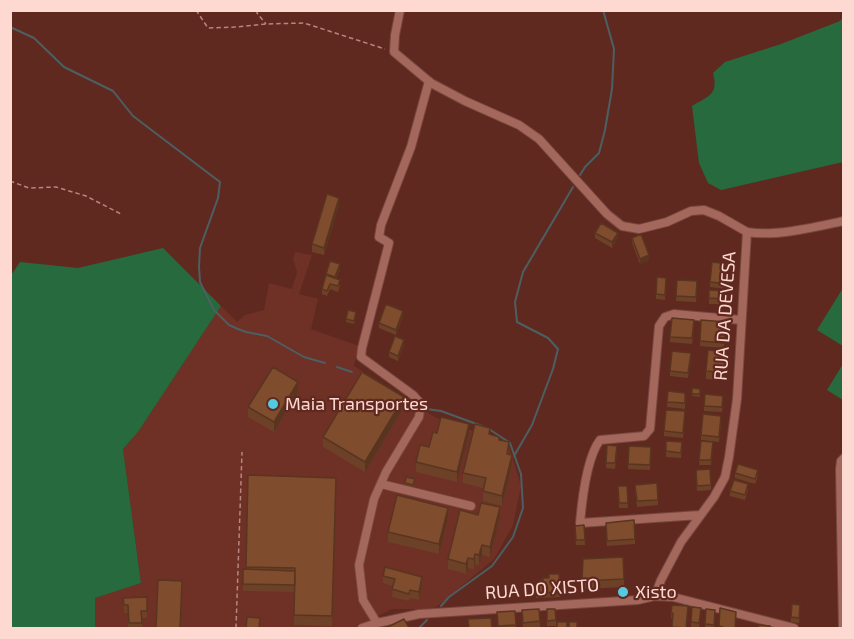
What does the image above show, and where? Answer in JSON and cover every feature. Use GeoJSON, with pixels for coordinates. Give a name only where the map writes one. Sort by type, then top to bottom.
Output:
{"type":"FeatureCollection","features":[{"type":"Feature","properties":{"kind":"street"},"geometry":{"type":"LineString","coordinates":[[394,52],[400,10]]}},
{"type":"Feature","properties":{"kind":"street","name":"RUA DA DEVESA"},"geometry":{"type":"LineString","coordinates":[[394,52],[429,81],[465,101],[519,125],[539,139],[607,214],[622,226],[639,229],[667,222],[691,211],[704,210],[747,232],[737,399],[725,477],[714,497],[681,542],[655,596]]}},
{"type":"Feature","properties":{"kind":"street"},"geometry":{"type":"LineString","coordinates":[[377,623],[363,600],[359,566],[374,499],[386,472],[419,417],[421,404],[413,395],[361,357],[389,243],[379,237],[381,225],[411,147],[429,81]]}},
{"type":"Feature","properties":{"kind":"street"},"geometry":{"type":"LineString","coordinates":[[747,232],[759,234],[843,221]]}},
{"type":"Feature","properties":{"kind":"street"},"geometry":{"type":"LineString","coordinates":[[700,515],[580,523],[583,493],[594,447],[600,440],[644,436],[650,429],[659,326],[665,317],[674,314],[741,320]]}},
{"type":"Feature","properties":{"kind":"street"},"geometry":{"type":"LineString","coordinates":[[843,458],[840,469],[843,628]]}},
{"type":"Feature","properties":{"kind":"street"},"geometry":{"type":"LineString","coordinates":[[381,484],[471,506]]}},
{"type":"Feature","properties":{"kind":"street","name":"RUA DO XISTO"},"geometry":{"type":"LineString","coordinates":[[362,628],[419,614],[638,600],[655,596],[673,597],[794,628]]}},
{"type":"Feature","properties":{"kind":"path"},"geometry":{"type":"LineString","coordinates":[[196,10],[208,28],[304,23],[394,52]]}},
{"type":"Feature","properties":{"kind":"path"},"geometry":{"type":"LineString","coordinates":[[257,10],[266,24]]}},
{"type":"Feature","properties":{"kind":"path"},"geometry":{"type":"LineString","coordinates":[[10,181],[29,188],[56,187],[86,196],[121,214]]}},
{"type":"Feature","properties":{"kind":"path"},"geometry":{"type":"LineString","coordinates":[[236,628],[242,452]]}},
{"type":"Feature","properties":{"kind":"shaded area"},"geometry":{"type":"Polygon","coordinates":[[[295,252],[312,255],[299,294],[318,299],[311,329],[359,346],[354,366],[433,416],[452,426],[488,434],[509,446],[521,486],[513,525],[494,559],[434,609],[392,609],[354,628],[95,628],[95,598],[141,582],[123,449],[138,432],[221,306],[237,322],[245,315],[264,310],[269,283],[292,289],[297,272],[293,259],[295,252]]]}},
{"type":"Feature","properties":{"kind":"green space"},"geometry":{"type":"Polygon","coordinates":[[[843,17],[843,162],[721,190],[708,183],[699,163],[692,106],[711,94],[714,86],[713,73],[725,62],[781,44],[840,21],[843,17]]]}},
{"type":"Feature","properties":{"kind":"green space"},"geometry":{"type":"Polygon","coordinates":[[[163,248],[221,306],[138,432],[123,449],[141,583],[95,598],[95,628],[11,628],[11,275],[20,262],[78,268],[163,248]]]}},
{"type":"Feature","properties":{"kind":"green space"},"geometry":{"type":"Polygon","coordinates":[[[843,288],[844,345],[843,346],[817,330],[843,288]]]}},
{"type":"Feature","properties":{"kind":"green space"},"geometry":{"type":"Polygon","coordinates":[[[843,364],[843,400],[827,390],[843,364]]]}},
{"type":"Feature","properties":{"kind":"building"},"geometry":{"type":"Polygon","coordinates":[[[327,194],[339,198],[324,248],[312,244],[327,194]]]}},
{"type":"Feature","properties":{"kind":"building"},"geometry":{"type":"Polygon","coordinates":[[[601,223],[618,233],[612,242],[595,233],[601,223]]]}},
{"type":"Feature","properties":{"kind":"building"},"geometry":{"type":"Polygon","coordinates":[[[641,234],[649,255],[640,259],[632,238],[641,234]]]}},
{"type":"Feature","properties":{"kind":"building"},"geometry":{"type":"Polygon","coordinates":[[[330,261],[340,264],[335,277],[326,274],[330,261]]]}},
{"type":"Feature","properties":{"kind":"building"},"geometry":{"type":"Polygon","coordinates":[[[712,262],[729,264],[727,284],[710,282],[712,262]]]}},
{"type":"Feature","properties":{"kind":"building"},"geometry":{"type":"Polygon","coordinates":[[[326,275],[340,280],[338,286],[330,284],[327,291],[322,289],[326,275]]]}},
{"type":"Feature","properties":{"kind":"building"},"geometry":{"type":"Polygon","coordinates":[[[657,277],[666,278],[665,295],[656,294],[657,277]]]}},
{"type":"Feature","properties":{"kind":"building"},"geometry":{"type":"Polygon","coordinates":[[[677,280],[697,281],[696,297],[676,296],[677,280]]]}},
{"type":"Feature","properties":{"kind":"building"},"geometry":{"type":"Polygon","coordinates":[[[709,290],[726,291],[726,299],[709,298],[709,290]]]}},
{"type":"Feature","properties":{"kind":"building"},"geometry":{"type":"Polygon","coordinates":[[[386,304],[403,311],[396,330],[379,323],[386,304]]]}},
{"type":"Feature","properties":{"kind":"building"},"geometry":{"type":"Polygon","coordinates":[[[348,310],[356,312],[354,321],[346,319],[348,310]]]}},
{"type":"Feature","properties":{"kind":"building"},"geometry":{"type":"Polygon","coordinates":[[[672,318],[694,320],[692,338],[670,337],[672,318]]]}},
{"type":"Feature","properties":{"kind":"building"},"geometry":{"type":"Polygon","coordinates":[[[701,320],[726,322],[724,343],[700,341],[701,320]]]}},
{"type":"Feature","properties":{"kind":"building"},"geometry":{"type":"Polygon","coordinates":[[[395,336],[404,340],[398,356],[389,352],[395,336]]]}},
{"type":"Feature","properties":{"kind":"building"},"geometry":{"type":"Polygon","coordinates":[[[708,350],[726,352],[724,373],[706,371],[708,350]]]}},
{"type":"Feature","properties":{"kind":"building"},"geometry":{"type":"Polygon","coordinates":[[[672,351],[691,353],[688,373],[670,371],[672,351]]]}},
{"type":"Feature","properties":{"kind":"building","name":"Maia Transportes"},"geometry":{"type":"Polygon","coordinates":[[[273,367],[298,382],[274,422],[248,407],[273,367]]]}},
{"type":"Feature","properties":{"kind":"building"},"geometry":{"type":"Polygon","coordinates":[[[362,372],[404,397],[365,462],[323,437],[362,372]]]}},
{"type":"Feature","properties":{"kind":"building"},"geometry":{"type":"Polygon","coordinates":[[[692,388],[700,389],[700,394],[692,394],[692,388]]]}},
{"type":"Feature","properties":{"kind":"building"},"geometry":{"type":"Polygon","coordinates":[[[668,391],[685,393],[685,403],[667,402],[668,391]]]}},
{"type":"Feature","properties":{"kind":"building"},"geometry":{"type":"Polygon","coordinates":[[[705,394],[723,396],[722,407],[704,406],[705,394]]]}},
{"type":"Feature","properties":{"kind":"building"},"geometry":{"type":"Polygon","coordinates":[[[666,410],[685,411],[683,433],[664,431],[666,410]]]}},
{"type":"Feature","properties":{"kind":"building"},"geometry":{"type":"Polygon","coordinates":[[[703,414],[721,416],[719,437],[701,435],[703,414]]]}},
{"type":"Feature","properties":{"kind":"building"},"geometry":{"type":"Polygon","coordinates":[[[441,417],[469,424],[457,472],[416,462],[420,445],[429,447],[433,432],[437,433],[441,417]]]}},
{"type":"Feature","properties":{"kind":"building"},"geometry":{"type":"Polygon","coordinates":[[[475,424],[490,428],[489,434],[499,437],[499,440],[509,442],[507,454],[512,455],[502,496],[483,491],[486,478],[463,473],[475,424]]]}},
{"type":"Feature","properties":{"kind":"building"},"geometry":{"type":"Polygon","coordinates":[[[666,441],[682,442],[681,453],[666,451],[666,441]]]}},
{"type":"Feature","properties":{"kind":"building"},"geometry":{"type":"Polygon","coordinates":[[[701,441],[713,442],[711,460],[699,460],[701,441]]]}},
{"type":"Feature","properties":{"kind":"building"},"geometry":{"type":"Polygon","coordinates":[[[607,445],[617,446],[615,463],[606,463],[607,445]]]}},
{"type":"Feature","properties":{"kind":"building"},"geometry":{"type":"Polygon","coordinates":[[[629,446],[651,447],[650,465],[628,464],[629,446]]]}},
{"type":"Feature","properties":{"kind":"building"},"geometry":{"type":"Polygon","coordinates":[[[738,464],[758,470],[755,479],[735,473],[738,464]]]}},
{"type":"Feature","properties":{"kind":"building"},"geometry":{"type":"Polygon","coordinates":[[[710,469],[711,485],[697,486],[696,470],[710,469]]]}},
{"type":"Feature","properties":{"kind":"building"},"geometry":{"type":"Polygon","coordinates":[[[248,475],[336,478],[332,616],[294,615],[295,568],[246,567],[248,475]]]}},
{"type":"Feature","properties":{"kind":"building"},"geometry":{"type":"Polygon","coordinates":[[[406,477],[415,479],[413,485],[405,483],[406,477]]]}},
{"type":"Feature","properties":{"kind":"building"},"geometry":{"type":"Polygon","coordinates":[[[734,480],[748,484],[745,495],[730,491],[734,480]]]}},
{"type":"Feature","properties":{"kind":"building"},"geometry":{"type":"Polygon","coordinates":[[[657,483],[658,500],[637,501],[635,485],[657,483]]]}},
{"type":"Feature","properties":{"kind":"building"},"geometry":{"type":"Polygon","coordinates":[[[618,486],[627,486],[628,503],[619,503],[618,486]]]}},
{"type":"Feature","properties":{"kind":"building"},"geometry":{"type":"Polygon","coordinates":[[[397,495],[448,508],[439,544],[388,532],[397,495]]]}},
{"type":"Feature","properties":{"kind":"building"},"geometry":{"type":"Polygon","coordinates":[[[481,503],[500,507],[490,547],[482,545],[479,555],[475,554],[474,559],[468,558],[466,564],[448,559],[460,510],[478,515],[481,503]]]}},
{"type":"Feature","properties":{"kind":"building"},"geometry":{"type":"Polygon","coordinates":[[[634,520],[635,539],[607,541],[606,523],[634,520]]]}},
{"type":"Feature","properties":{"kind":"building"},"geometry":{"type":"Polygon","coordinates":[[[584,525],[585,540],[576,540],[575,526],[584,525]]]}},
{"type":"Feature","properties":{"kind":"building"},"geometry":{"type":"Polygon","coordinates":[[[623,557],[624,579],[582,581],[583,559],[623,557]]]}},
{"type":"Feature","properties":{"kind":"building"},"geometry":{"type":"Polygon","coordinates":[[[385,567],[422,577],[419,592],[410,590],[409,594],[392,589],[395,579],[383,576],[385,567]]]}},
{"type":"Feature","properties":{"kind":"building"},"geometry":{"type":"Polygon","coordinates":[[[243,569],[295,571],[295,585],[243,584],[243,569]]]}},
{"type":"Feature","properties":{"kind":"building"},"geometry":{"type":"Polygon","coordinates":[[[549,574],[559,574],[560,592],[536,593],[536,584],[539,584],[539,580],[543,578],[549,578],[549,574]]]}},
{"type":"Feature","properties":{"kind":"building"},"geometry":{"type":"Polygon","coordinates":[[[158,580],[182,581],[180,628],[156,628],[158,580]]]}},
{"type":"Feature","properties":{"kind":"building"},"geometry":{"type":"Polygon","coordinates":[[[147,597],[147,611],[141,611],[142,623],[129,623],[128,605],[124,605],[123,598],[147,597]]]}},
{"type":"Feature","properties":{"kind":"building"},"geometry":{"type":"Polygon","coordinates":[[[792,604],[800,605],[799,618],[791,617],[792,604]]]}},
{"type":"Feature","properties":{"kind":"building"},"geometry":{"type":"Polygon","coordinates":[[[672,605],[688,606],[686,628],[672,627],[672,605]]]}},
{"type":"Feature","properties":{"kind":"building"},"geometry":{"type":"Polygon","coordinates":[[[692,607],[701,608],[699,623],[691,622],[692,607]]]}},
{"type":"Feature","properties":{"kind":"building"},"geometry":{"type":"Polygon","coordinates":[[[720,608],[736,612],[735,628],[719,626],[720,608]]]}},
{"type":"Feature","properties":{"kind":"building"},"geometry":{"type":"Polygon","coordinates":[[[539,609],[540,621],[523,623],[522,610],[539,609]]]}},
{"type":"Feature","properties":{"kind":"building"},"geometry":{"type":"Polygon","coordinates":[[[547,609],[555,609],[556,620],[547,621],[547,609]]]}},
{"type":"Feature","properties":{"kind":"building"},"geometry":{"type":"Polygon","coordinates":[[[706,609],[715,610],[714,625],[705,624],[706,609]]]}},
{"type":"Feature","properties":{"kind":"building"},"geometry":{"type":"Polygon","coordinates":[[[515,611],[516,625],[498,626],[497,612],[515,611]]]}},
{"type":"Feature","properties":{"kind":"building"},"geometry":{"type":"Polygon","coordinates":[[[247,617],[260,618],[259,628],[246,628],[247,617]]]}},
{"type":"Feature","properties":{"kind":"building"},"geometry":{"type":"Polygon","coordinates":[[[491,618],[492,628],[469,628],[468,619],[491,618]]]}},
{"type":"Feature","properties":{"kind":"building"},"geometry":{"type":"Polygon","coordinates":[[[404,619],[409,628],[386,628],[404,619]]]}},
{"type":"Feature","properties":{"kind":"building"},"geometry":{"type":"Polygon","coordinates":[[[557,622],[567,622],[567,628],[557,628],[557,622]]]}},
{"type":"Feature","properties":{"kind":"building"},"geometry":{"type":"Polygon","coordinates":[[[569,622],[577,622],[577,628],[569,628],[569,622]]]}},
{"type":"Feature","properties":{"kind":"building"},"geometry":{"type":"Polygon","coordinates":[[[759,625],[770,626],[770,628],[758,628],[759,625]]]}},
{"type":"Feature","properties":{"kind":"waterway"},"geometry":{"type":"LineString","coordinates":[[580,175],[599,153],[612,89],[614,49],[603,10]]}},
{"type":"Feature","properties":{"kind":"waterway"},"geometry":{"type":"LineString","coordinates":[[10,27],[34,38],[64,67],[113,91],[133,116],[220,182],[218,198],[200,248],[199,267],[200,282],[214,310],[229,325],[246,332],[267,336],[304,357],[325,363]]}},
{"type":"Feature","properties":{"kind":"waterway"},"geometry":{"type":"LineString","coordinates":[[514,456],[532,425],[558,349],[548,338],[517,322],[515,302],[523,272],[573,187]]}},
{"type":"Feature","properties":{"kind":"waterway"},"geometry":{"type":"LineString","coordinates":[[337,367],[352,372]]}},
{"type":"Feature","properties":{"kind":"waterway"},"geometry":{"type":"LineString","coordinates":[[402,400],[414,406]]}},
{"type":"Feature","properties":{"kind":"waterway"},"geometry":{"type":"LineString","coordinates":[[427,409],[441,411],[482,426]]}},
{"type":"Feature","properties":{"kind":"waterway"},"geometry":{"type":"LineString","coordinates":[[441,606],[449,597],[492,566],[513,537],[523,508],[521,474],[510,443],[489,429]]}},
{"type":"Feature","properties":{"kind":"waterway"},"geometry":{"type":"LineString","coordinates":[[419,628],[427,620]]}},
{"type":"Feature","properties":{"kind":"place","name":"Maia Transportes"},"geometry":{"type":"Point","coordinates":[273,404]}},
{"type":"Feature","properties":{"kind":"place","name":"Xisto"},"geometry":{"type":"Point","coordinates":[623,592]}}]}
